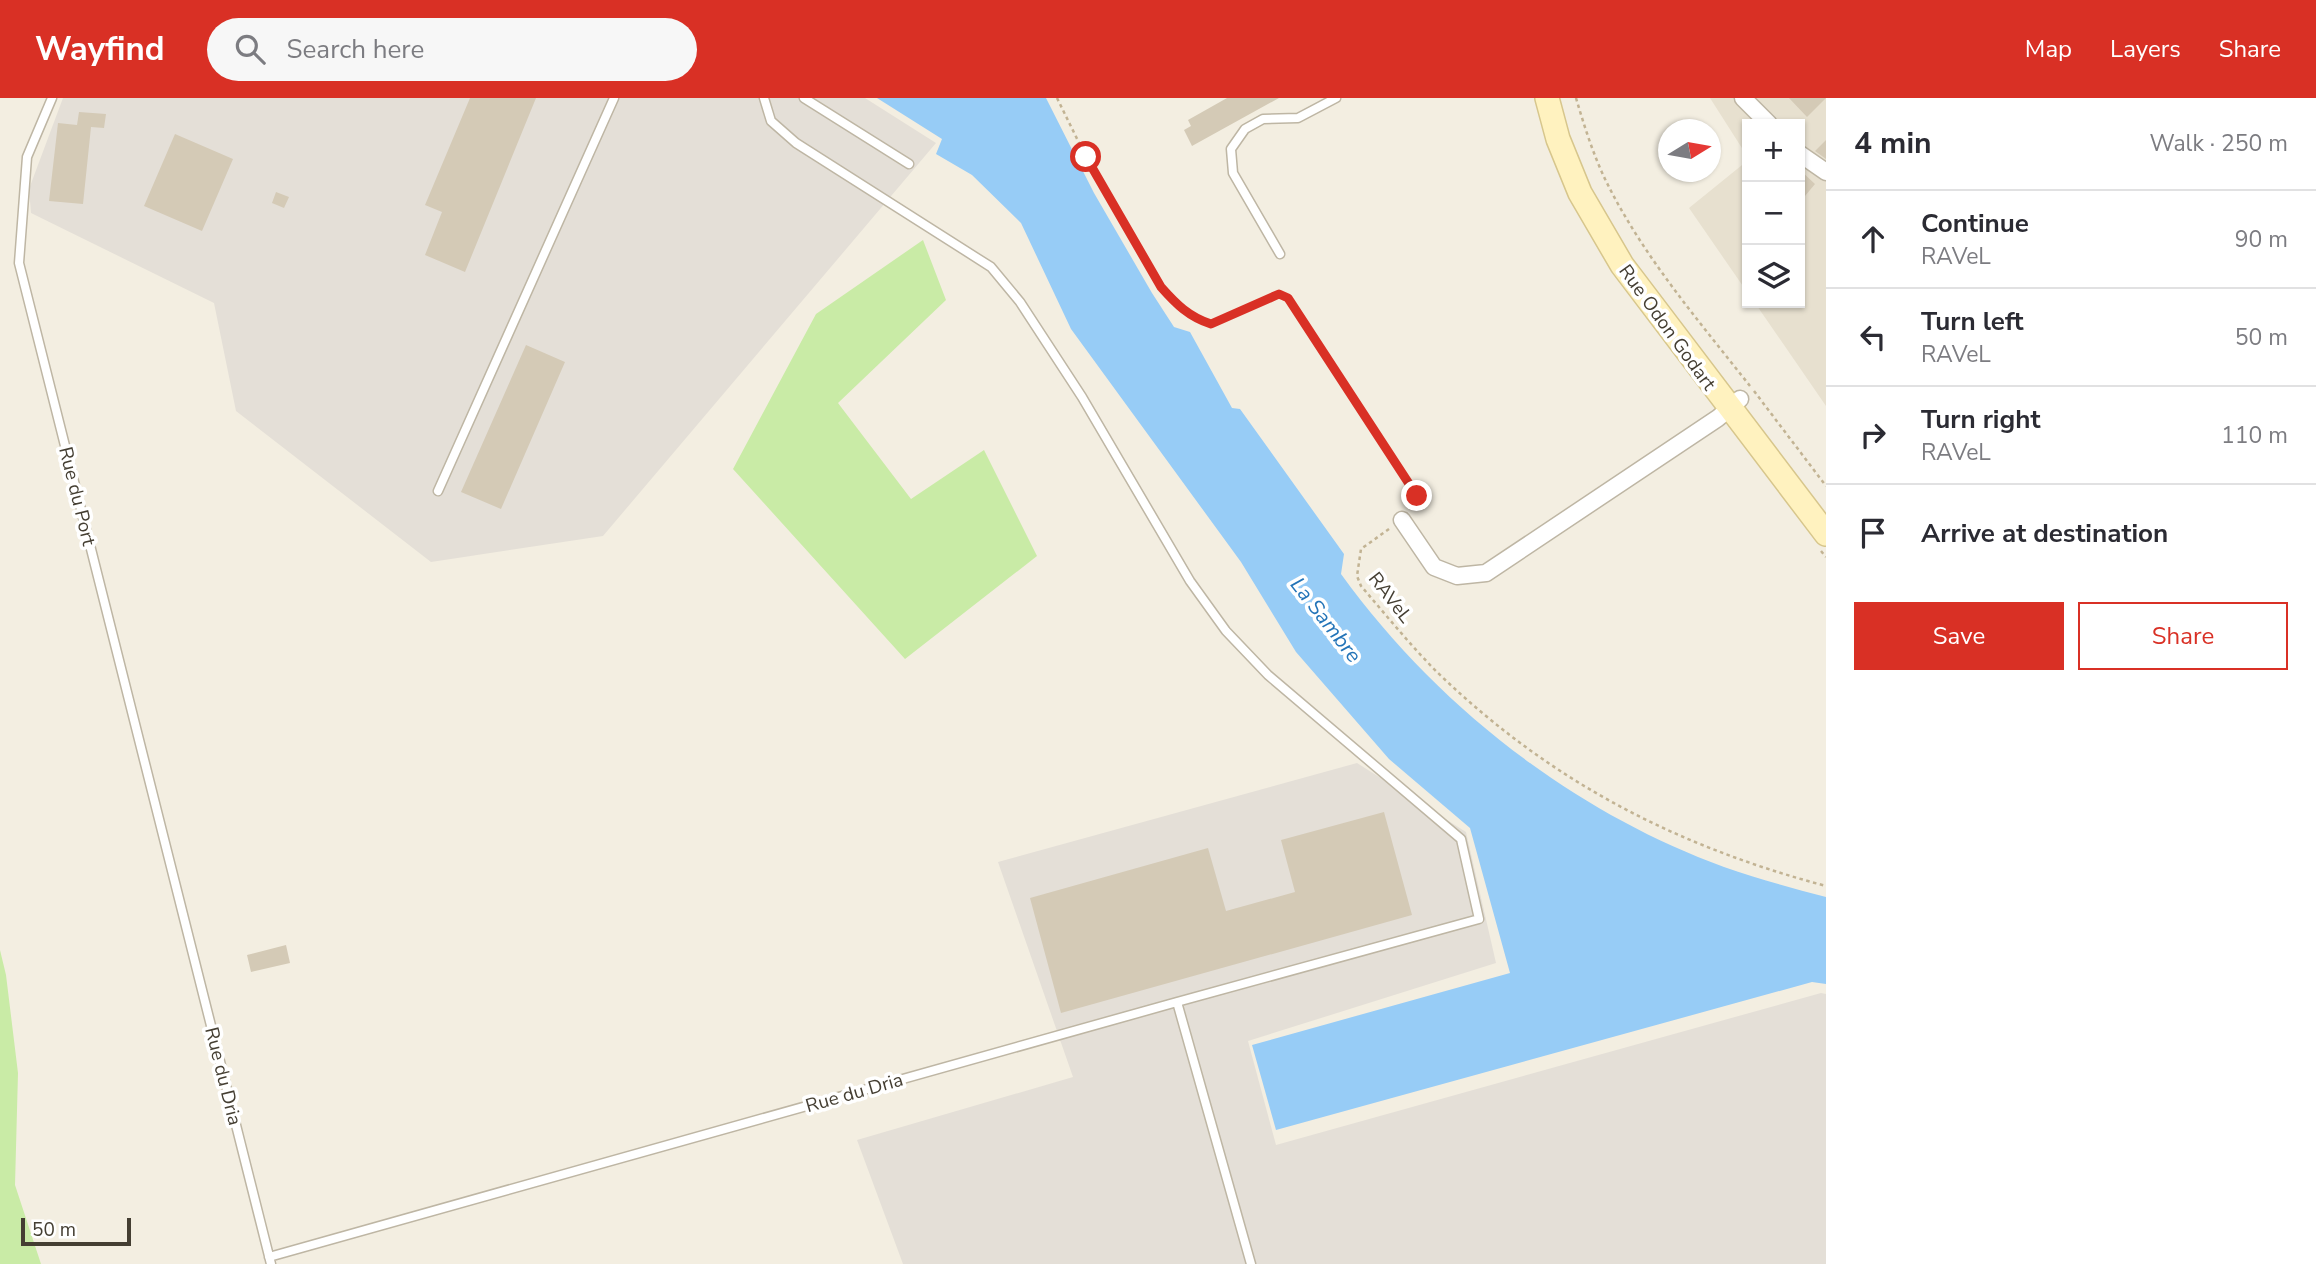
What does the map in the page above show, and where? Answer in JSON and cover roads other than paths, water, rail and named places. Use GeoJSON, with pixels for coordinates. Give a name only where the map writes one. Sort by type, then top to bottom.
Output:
{"type":"FeatureCollection","features":[{"type":"Feature","properties":{"kind":"main road","name":"Rue Odon Godart"},"geometry":{"type":"LineString","coordinates":[[1547,98],[1559,139],[1580,193],[1622,265],[1735,405],[1826,510]]}},
{"type":"Feature","properties":{"kind":"main road","name":"Rue Odon Godart"},"geometry":{"type":"LineString","coordinates":[[1561,98],[1569,126],[1598,196],[1634,260],[1826,534]]}},
{"type":"Feature","properties":{"kind":"street"},"geometry":{"type":"LineString","coordinates":[[1743,98],[1764,119]]}},
{"type":"Feature","properties":{"kind":"street"},"geometry":{"type":"LineString","coordinates":[[1805,157],[1826,172]]}},
{"type":"Feature","properties":{"kind":"street"},"geometry":{"type":"LineString","coordinates":[[1402,520],[1434,567],[1457,576],[1486,573],[1735,405]]}},
{"type":"Feature","properties":{"kind":"lane","name":"Rue du Port"},"geometry":{"type":"LineString","coordinates":[[52,98],[27,158],[19,263],[178,895]]}},
{"type":"Feature","properties":{"kind":"lane"},"geometry":{"type":"LineString","coordinates":[[438,491],[614,98]]}},
{"type":"Feature","properties":{"kind":"lane","name":"Rue du Dria"},"geometry":{"type":"LineString","coordinates":[[178,895],[270,1260],[1479,919],[1461,839],[1268,675],[1227,631],[1190,581],[1082,397],[1020,302],[991,267],[796,144],[771,121],[764,98]]}},
{"type":"Feature","properties":{"kind":"lane"},"geometry":{"type":"LineString","coordinates":[[804,98],[909,164]]}},
{"type":"Feature","properties":{"kind":"lane"},"geometry":{"type":"LineString","coordinates":[[1280,254],[1233,173],[1231,149],[1245,129],[1263,119],[1298,118],[1336,98]]}},
{"type":"Feature","properties":{"kind":"lane"},"geometry":{"type":"LineString","coordinates":[[1177,1002],[1251,1264]]}},
{"type":"Feature","properties":{"kind":"water","name":"La Sambre"},"geometry":{"type":"Polygon","coordinates":[[[877,98],[1046,98],[1094,193],[1152,293],[1174,327],[1190,332],[1232,408],[1240,409],[1344,554],[1341,574],[1378,622],[1419,667],[1464,710],[1511,749],[1613,816],[1668,844],[1724,867],[1826,897],[1826,984],[1812,982],[1276,1130],[1252,1045],[1510,973],[1470,828],[1389,759],[1296,652],[1241,562],[1071,329],[1021,223],[972,175],[936,154],[942,139],[877,98]]]}}]}
